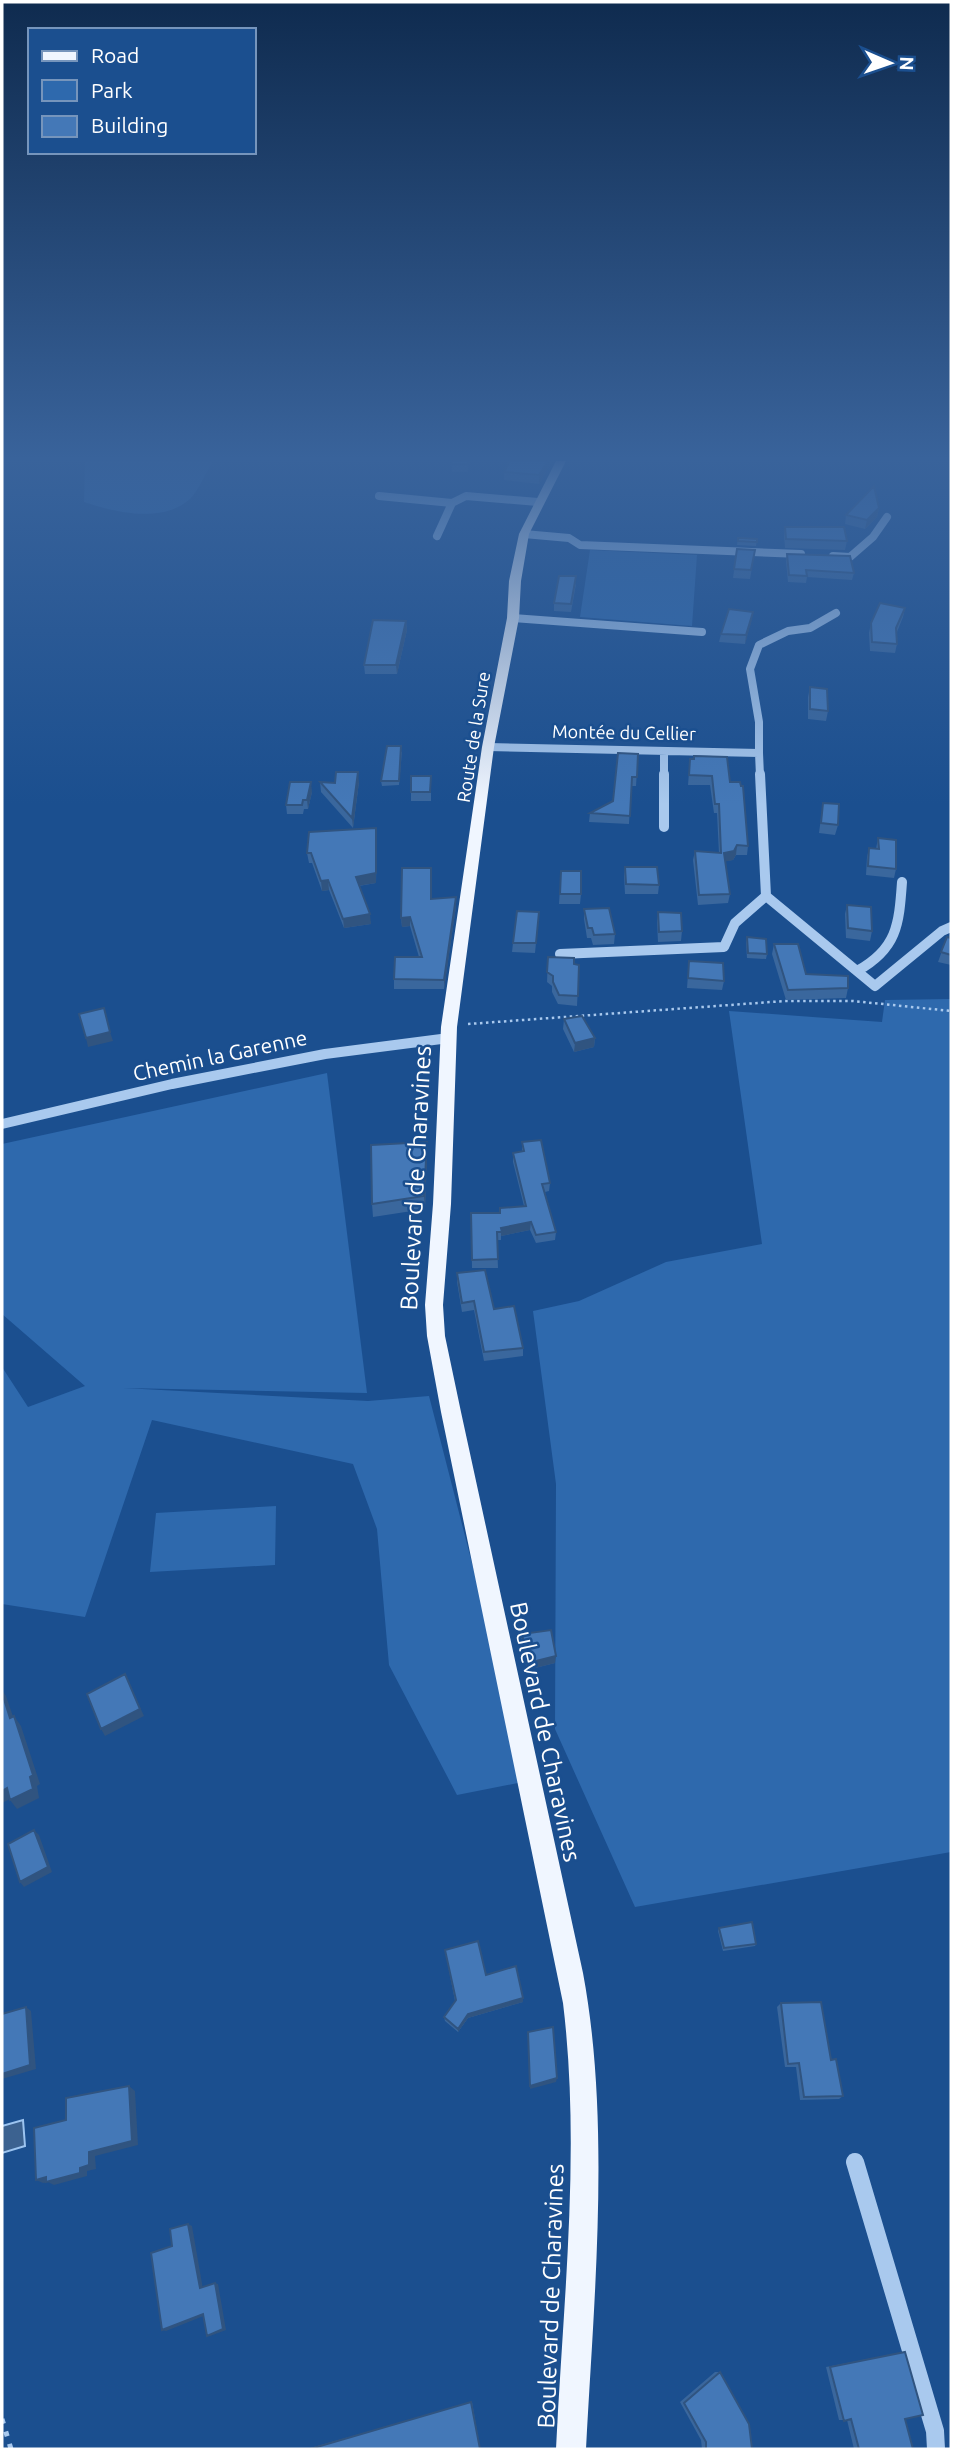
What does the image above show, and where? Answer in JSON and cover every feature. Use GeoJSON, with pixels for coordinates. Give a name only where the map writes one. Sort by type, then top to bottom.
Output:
{"type":"FeatureCollection","features":[{"type":"Feature","properties":{"kind":"main road","name":"Route de la Sure"},"geometry":{"type":"LineString","coordinates":[[449,1033],[488,747],[513,618],[516,575]]}},
{"type":"Feature","properties":{"kind":"main road","name":"Boulevard de Charavines"},"geometry":{"type":"LineString","coordinates":[[449,1033],[442,1204],[435,1273],[436,1336],[531,1794],[575,1985],[582,2048],[584,2126],[581,2249],[571,2449]]}},
{"type":"Feature","properties":{"kind":"street"},"geometry":{"type":"LineString","coordinates":[[836,613],[810,628],[788,631],[759,645],[750,669],[759,722],[766,896],[875,986],[942,931],[951,927]]}},
{"type":"Feature","properties":{"kind":"street"},"geometry":{"type":"LineString","coordinates":[[513,618],[702,632]]}},
{"type":"Feature","properties":{"kind":"street","name":"Montée du Cellier"},"geometry":{"type":"LineString","coordinates":[[488,747],[759,753]]}},
{"type":"Feature","properties":{"kind":"street"},"geometry":{"type":"LineString","coordinates":[[664,751],[664,827]]}},
{"type":"Feature","properties":{"kind":"street"},"geometry":{"type":"LineString","coordinates":[[857,971],[876,962],[898,931],[902,883]]}},
{"type":"Feature","properties":{"kind":"street"},"geometry":{"type":"LineString","coordinates":[[560,954],[724,947],[734,923],[766,896]]}},
{"type":"Feature","properties":{"kind":"street","name":"Chemin la Garenne"},"geometry":{"type":"LineString","coordinates":[[2,1124],[172,1084],[449,1033]]}},
{"type":"Feature","properties":{"kind":"street"},"geometry":{"type":"LineString","coordinates":[[855,2162],[935,2431],[936,2449]]}},
{"type":"Feature","properties":{"kind":"path"},"geometry":{"type":"LineString","coordinates":[[449,1033],[483,1021],[785,1001],[853,1001],[951,1011]]}},
{"type":"Feature","properties":{"kind":"path"},"geometry":{"type":"LineString","coordinates":[[2,2419],[11,2449]]}},
{"type":"Feature","properties":{"kind":"green space"},"geometry":{"type":"Polygon","coordinates":[[[586,575],[696,575],[692,626],[580,617],[586,575]]]}},
{"type":"Feature","properties":{"kind":"green space"},"geometry":{"type":"Polygon","coordinates":[[[951,999],[951,1852],[635,1907],[555,1729],[556,1484],[533,1311],[579,1301],[666,1262],[762,1244],[729,1011],[882,1022],[885,1000],[951,999]]]}},
{"type":"Feature","properties":{"kind":"green space"},"geometry":{"type":"Polygon","coordinates":[[[327,1073],[367,1393],[123,1388],[368,1401],[429,1396],[528,1781],[457,1795],[389,1665],[377,1529],[353,1464],[152,1420],[85,1617],[2,1604],[2,1367],[28,1407],[85,1386],[2,1314],[2,1144],[327,1073]]]}},
{"type":"Feature","properties":{"kind":"green space"},"geometry":{"type":"Polygon","coordinates":[[[276,1506],[275,1565],[150,1572],[156,1513],[276,1506]]]}},
{"type":"Feature","properties":{"kind":"shaded area"},"geometry":{"type":"Polygon","coordinates":[[[23,2120],[25,2146],[2,2153],[2,2126],[23,2120]]]}},
{"type":"Feature","properties":{"kind":"building"},"geometry":{"type":"Polygon","coordinates":[[[559,576],[576,576],[571,604],[554,603],[559,576]]]}},
{"type":"Feature","properties":{"kind":"building"},"geometry":{"type":"Polygon","coordinates":[[[880,603],[905,608],[896,628],[897,644],[872,642],[871,623],[880,603]]]}},
{"type":"Feature","properties":{"kind":"building"},"geometry":{"type":"Polygon","coordinates":[[[729,609],[753,612],[746,635],[721,634],[729,609]]]}},
{"type":"Feature","properties":{"kind":"building"},"geometry":{"type":"Polygon","coordinates":[[[373,620],[406,621],[396,665],[364,665],[373,620]]]}},
{"type":"Feature","properties":{"kind":"building"},"geometry":{"type":"Polygon","coordinates":[[[810,687],[827,689],[828,711],[810,709],[810,687]]]}},
{"type":"Feature","properties":{"kind":"building"},"geometry":{"type":"Polygon","coordinates":[[[387,746],[401,746],[399,781],[381,781],[387,746]]]}},
{"type":"Feature","properties":{"kind":"building"},"geometry":{"type":"Polygon","coordinates":[[[618,753],[638,754],[637,777],[632,777],[630,816],[590,813],[613,801],[618,753]]]}},
{"type":"Feature","properties":{"kind":"building"},"geometry":{"type":"Polygon","coordinates":[[[694,756],[727,757],[730,782],[740,782],[743,786],[748,846],[737,845],[734,851],[724,853],[730,894],[699,895],[695,851],[721,853],[719,804],[715,804],[712,776],[689,775],[690,759],[694,759],[694,756]]]}},
{"type":"Feature","properties":{"kind":"building"},"geometry":{"type":"Polygon","coordinates":[[[336,772],[358,772],[352,818],[320,782],[335,783],[336,772]]]}},
{"type":"Feature","properties":{"kind":"building"},"geometry":{"type":"Polygon","coordinates":[[[411,776],[431,776],[430,792],[411,792],[411,776]]]}},
{"type":"Feature","properties":{"kind":"building"},"geometry":{"type":"Polygon","coordinates":[[[290,782],[311,782],[307,800],[303,800],[302,805],[286,805],[290,782]]]}},
{"type":"Feature","properties":{"kind":"building"},"geometry":{"type":"Polygon","coordinates":[[[823,803],[839,804],[838,825],[821,823],[823,803]]]}},
{"type":"Feature","properties":{"kind":"building"},"geometry":{"type":"Polygon","coordinates":[[[376,828],[376,873],[356,877],[370,914],[343,919],[328,880],[321,881],[311,853],[307,853],[309,832],[376,828]]]}},
{"type":"Feature","properties":{"kind":"building"},"geometry":{"type":"Polygon","coordinates":[[[878,838],[896,840],[896,869],[868,866],[869,848],[879,849],[878,838]]]}},
{"type":"Feature","properties":{"kind":"building"},"geometry":{"type":"Polygon","coordinates":[[[625,867],[657,867],[659,885],[626,884],[625,867]]]}},
{"type":"Feature","properties":{"kind":"building"},"geometry":{"type":"Polygon","coordinates":[[[402,868],[431,868],[431,899],[456,897],[444,980],[394,979],[395,957],[422,957],[410,917],[401,918],[402,868]]]}},
{"type":"Feature","properties":{"kind":"building"},"geometry":{"type":"Polygon","coordinates":[[[561,871],[581,871],[581,894],[560,894],[561,871]]]}},
{"type":"Feature","properties":{"kind":"building"},"geometry":{"type":"Polygon","coordinates":[[[847,905],[871,907],[872,931],[848,928],[847,905]]]}},
{"type":"Feature","properties":{"kind":"building"},"geometry":{"type":"Polygon","coordinates":[[[609,908],[615,934],[594,935],[592,928],[588,928],[584,909],[609,908]]]}},
{"type":"Feature","properties":{"kind":"building"},"geometry":{"type":"Polygon","coordinates":[[[517,911],[539,912],[536,943],[513,943],[517,911]]]}},
{"type":"Feature","properties":{"kind":"building"},"geometry":{"type":"Polygon","coordinates":[[[658,912],[681,913],[682,931],[659,932],[658,912]]]}},
{"type":"Feature","properties":{"kind":"building"},"geometry":{"type":"Polygon","coordinates":[[[747,937],[766,939],[767,954],[748,953],[747,937]]]}},
{"type":"Feature","properties":{"kind":"building"},"geometry":{"type":"Polygon","coordinates":[[[947,937],[951,938],[951,955],[941,952],[947,937]]]}},
{"type":"Feature","properties":{"kind":"building"},"geometry":{"type":"Polygon","coordinates":[[[774,944],[798,944],[806,974],[848,976],[848,988],[788,990],[774,944]]]}},
{"type":"Feature","properties":{"kind":"building"},"geometry":{"type":"Polygon","coordinates":[[[548,957],[574,958],[574,964],[579,965],[578,996],[559,995],[553,976],[547,972],[548,957]]]}},
{"type":"Feature","properties":{"kind":"building"},"geometry":{"type":"Polygon","coordinates":[[[689,961],[723,963],[724,981],[688,978],[689,961]]]}},
{"type":"Feature","properties":{"kind":"building"},"geometry":{"type":"Polygon","coordinates":[[[104,1008],[110,1032],[86,1038],[79,1014],[104,1008]]]}},
{"type":"Feature","properties":{"kind":"building"},"geometry":{"type":"Polygon","coordinates":[[[582,1016],[595,1038],[575,1043],[564,1019],[582,1016]]]}},
{"type":"Feature","properties":{"kind":"building"},"geometry":{"type":"Polygon","coordinates":[[[541,1140],[550,1183],[542,1184],[556,1232],[536,1235],[531,1222],[501,1228],[502,1232],[497,1232],[498,1259],[472,1260],[471,1213],[500,1213],[500,1208],[526,1206],[513,1153],[524,1151],[522,1142],[541,1140]]]}},
{"type":"Feature","properties":{"kind":"building"},"geometry":{"type":"Polygon","coordinates":[[[427,1142],[424,1196],[372,1204],[371,1145],[427,1142]]]}},
{"type":"Feature","properties":{"kind":"building"},"geometry":{"type":"Polygon","coordinates":[[[485,1270],[494,1309],[514,1306],[523,1348],[484,1352],[474,1301],[462,1303],[457,1273],[485,1270]]]}},
{"type":"Feature","properties":{"kind":"building"},"geometry":{"type":"Polygon","coordinates":[[[551,1630],[556,1656],[528,1663],[522,1634],[551,1630]]]}},
{"type":"Feature","properties":{"kind":"building"},"geometry":{"type":"Polygon","coordinates":[[[125,1674],[140,1709],[101,1729],[87,1694],[125,1674]]]}},
{"type":"Feature","properties":{"kind":"building"},"geometry":{"type":"Polygon","coordinates":[[[2,1693],[10,1718],[14,1716],[33,1775],[30,1777],[33,1789],[10,1800],[7,1788],[2,1791],[2,1693]]]}},
{"type":"Feature","properties":{"kind":"building"},"geometry":{"type":"Polygon","coordinates":[[[34,1830],[48,1867],[20,1882],[8,1844],[34,1830]]]}},
{"type":"Feature","properties":{"kind":"building"},"geometry":{"type":"Polygon","coordinates":[[[752,1922],[756,1944],[724,1948],[719,1928],[752,1922]]]}},
{"type":"Feature","properties":{"kind":"building"},"geometry":{"type":"Polygon","coordinates":[[[478,1941],[486,1975],[516,1966],[523,1998],[468,2014],[458,2029],[444,2017],[456,2000],[445,1950],[478,1941]]]}},
{"type":"Feature","properties":{"kind":"building"},"geometry":{"type":"Polygon","coordinates":[[[821,2002],[831,2060],[836,2059],[843,2096],[804,2097],[799,2063],[788,2064],[781,2003],[821,2002]]]}},
{"type":"Feature","properties":{"kind":"building"},"geometry":{"type":"Polygon","coordinates":[[[26,2007],[30,2065],[2,2074],[2,2014],[26,2007]]]}},
{"type":"Feature","properties":{"kind":"building"},"geometry":{"type":"Polygon","coordinates":[[[553,2027],[557,2078],[530,2086],[528,2032],[553,2027]]]}},
{"type":"Feature","properties":{"kind":"building"},"geometry":{"type":"Polygon","coordinates":[[[129,2086],[132,2141],[89,2152],[89,2165],[80,2168],[80,2173],[46,2182],[46,2177],[36,2180],[34,2128],[66,2120],[66,2098],[129,2086]]]}},
{"type":"Feature","properties":{"kind":"building"},"geometry":{"type":"Polygon","coordinates":[[[188,2224],[200,2288],[215,2283],[223,2329],[207,2336],[203,2314],[162,2330],[151,2253],[172,2246],[170,2229],[188,2224]]]}},
{"type":"Feature","properties":{"kind":"building"},"geometry":{"type":"Polygon","coordinates":[[[905,2352],[923,2415],[905,2419],[913,2449],[859,2449],[851,2419],[844,2421],[830,2367],[905,2352]]]}},
{"type":"Feature","properties":{"kind":"building"},"geometry":{"type":"Polygon","coordinates":[[[720,2372],[749,2424],[752,2449],[706,2449],[706,2442],[684,2403],[720,2372]]]}},
{"type":"Feature","properties":{"kind":"building"},"geometry":{"type":"Polygon","coordinates":[[[471,2402],[480,2449],[310,2449],[471,2402]]]}}]}
